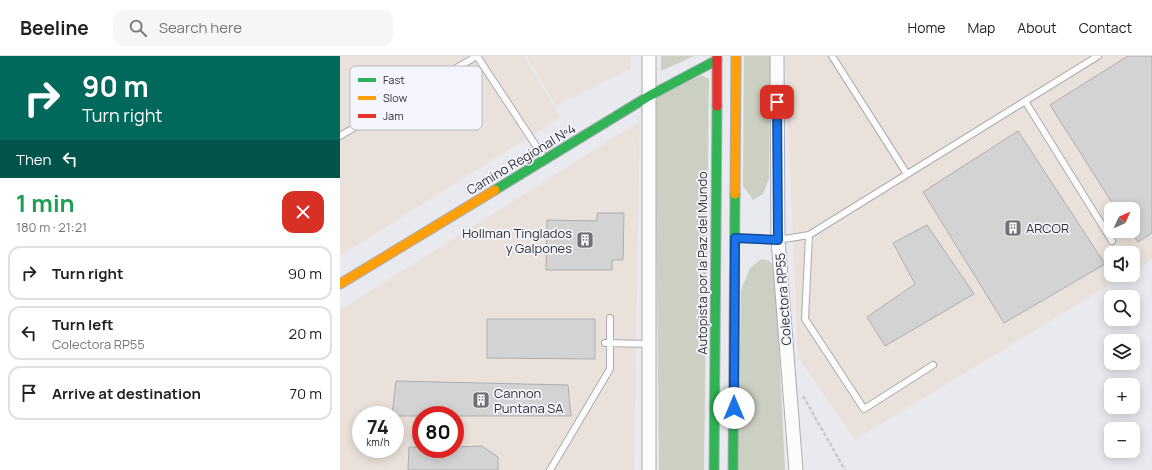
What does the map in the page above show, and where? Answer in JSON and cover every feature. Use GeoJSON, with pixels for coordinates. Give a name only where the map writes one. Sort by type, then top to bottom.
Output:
{"type":"FeatureCollection","features":[{"type":"Feature","properties":{"kind":"main road"},"geometry":{"type":"LineString","coordinates":[[733,470],[736,56]]}},
{"type":"Feature","properties":{"kind":"main road","name":"Camino Regional Nº4"},"geometry":{"type":"LineString","coordinates":[[340,284],[649,96],[717,58]]}},
{"type":"Feature","properties":{"kind":"main road","name":"Autopista por la Paz del Mundo"},"geometry":{"type":"LineString","coordinates":[[714,470],[717,58]]}},
{"type":"Feature","properties":{"kind":"street"},"geometry":{"type":"LineString","coordinates":[[648,470],[649,56]]}},
{"type":"Feature","properties":{"kind":"street","name":"Colectora RP55"},"geometry":{"type":"LineString","coordinates":[[777,56],[778,240],[796,470]]}},
{"type":"Feature","properties":{"kind":"lane"},"geometry":{"type":"LineString","coordinates":[[460,66],[477,56],[544,159]]}},
{"type":"Feature","properties":{"kind":"lane"},"geometry":{"type":"LineString","coordinates":[[832,56],[907,174]]}},
{"type":"Feature","properties":{"kind":"lane"},"geometry":{"type":"LineString","coordinates":[[735,238],[778,240],[809,235],[1098,56]]}},
{"type":"Feature","properties":{"kind":"lane"},"geometry":{"type":"LineString","coordinates":[[1025,101],[1112,241]]}},
{"type":"Feature","properties":{"kind":"lane"},"geometry":{"type":"LineString","coordinates":[[340,136],[350,130]]}},
{"type":"Feature","properties":{"kind":"lane"},"geometry":{"type":"LineString","coordinates":[[809,235],[805,319],[864,409],[933,365]]}},
{"type":"Feature","properties":{"kind":"lane"},"geometry":{"type":"LineString","coordinates":[[550,470],[610,369],[607,343],[610,318]]}},
{"type":"Feature","properties":{"kind":"lane"},"geometry":{"type":"LineString","coordinates":[[607,343],[649,344]]}},
{"type":"Feature","properties":{"kind":"path"},"geometry":{"type":"LineString","coordinates":[[799,389],[845,470]]}},
{"type":"Feature","properties":{"kind":"shaded area"},"geometry":{"type":"Polygon","coordinates":[[[340,56],[524,56],[561,117],[340,256],[340,56]]]}},
{"type":"Feature","properties":{"kind":"shaded area"},"geometry":{"type":"Polygon","coordinates":[[[526,56],[631,56],[630,69],[556,105],[526,56]]]}},
{"type":"Feature","properties":{"kind":"shaded area"},"geometry":{"type":"Polygon","coordinates":[[[661,56],[694,56],[661,71],[661,56]]]}},
{"type":"Feature","properties":{"kind":"shaded area"},"geometry":{"type":"Polygon","coordinates":[[[744,56],[770,56],[769,179],[763,194],[753,200],[743,186],[744,56]]]}},
{"type":"Feature","properties":{"kind":"shaded area"},"geometry":{"type":"Polygon","coordinates":[[[785,56],[1152,56],[1152,259],[1140,267],[1140,246],[1104,246],[1104,282],[1115,282],[855,440],[798,357],[785,56]]]}},
{"type":"Feature","properties":{"kind":"shaded area"},"geometry":{"type":"Polygon","coordinates":[[[702,75],[709,79],[704,470],[659,470],[655,97],[702,75]]]}},
{"type":"Feature","properties":{"kind":"shaded area"},"geometry":{"type":"Polygon","coordinates":[[[640,121],[634,470],[340,470],[340,310],[640,121]]]}},
{"type":"Feature","properties":{"kind":"shaded area"},"geometry":{"type":"Polygon","coordinates":[[[761,259],[769,261],[775,267],[785,470],[738,470],[741,290],[750,268],[761,259]]]}},
{"type":"Feature","properties":{"kind":"building"},"geometry":{"type":"Polygon","coordinates":[[[1128,56],[1152,56],[1152,233],[1138,242],[1135,238],[1140,238],[1140,202],[1112,202],[1050,105],[1128,56]]]}},
{"type":"Feature","properties":{"kind":"building","name":"ARCOR"},"geometry":{"type":"Polygon","coordinates":[[[1018,131],[1104,265],[1004,323],[923,192],[1018,131]]]}},
{"type":"Feature","properties":{"kind":"building","name":"Hollman Tinglados y Galpones"},"geometry":{"type":"Polygon","coordinates":[[[597,213],[624,213],[623,260],[612,260],[612,270],[546,270],[547,220],[597,221],[597,213]]]}},
{"type":"Feature","properties":{"kind":"building"},"geometry":{"type":"Polygon","coordinates":[[[927,225],[974,294],[885,346],[867,317],[915,284],[893,243],[927,225]]]}},
{"type":"Feature","properties":{"kind":"building","name":"Cannon Puntana SA"},"geometry":{"type":"Polygon","coordinates":[[[487,319],[595,319],[595,359],[487,358],[487,319]]]}},
{"type":"Feature","properties":{"kind":"building","name":"Cannon Puntana SA"},"geometry":{"type":"Polygon","coordinates":[[[396,381],[568,385],[571,416],[464,416],[464,406],[412,406],[412,416],[404,416],[404,406],[393,406],[396,381]]]}},
{"type":"Feature","properties":{"kind":"building","name":"Cannon Puntana SA"},"geometry":{"type":"Polygon","coordinates":[[[482,446],[498,457],[498,470],[408,470],[409,447],[412,447],[412,458],[464,458],[464,447],[482,446]]]}},
{"type":"Feature","properties":{"kind":"traffic: fast"},"geometry":{"type":"LineString","coordinates":[[495,190],[649,96],[717,60]]}},
{"type":"Feature","properties":{"kind":"traffic: fast"},"geometry":{"type":"LineString","coordinates":[[714,470],[717,106]]}},
{"type":"Feature","properties":{"kind":"traffic: fast"},"geometry":{"type":"LineString","coordinates":[[733,470],[735,194]]}},
{"type":"Feature","properties":{"kind":"traffic: slow"},"geometry":{"type":"LineString","coordinates":[[735,194],[736,56]]}},
{"type":"Feature","properties":{"kind":"traffic: slow"},"geometry":{"type":"LineString","coordinates":[[340,284],[495,190]]}},
{"type":"Feature","properties":{"kind":"traffic: jam"},"geometry":{"type":"LineString","coordinates":[[717,56],[717,106]]}},
{"type":"Feature","properties":{"kind":"place","name":"ARCOR"},"geometry":{"type":"Point","coordinates":[1013,228]}},
{"type":"Feature","properties":{"kind":"place","name":"Hollman Tinglados y Galpones"},"geometry":{"type":"Point","coordinates":[585,240]}},
{"type":"Feature","properties":{"kind":"place","name":"Cannon Puntana SA"},"geometry":{"type":"Point","coordinates":[481,400]}},
{"type":"Feature","properties":{"kind":"route"},"geometry":{"type":"LineString","coordinates":[[734,408],[735,238],[778,240],[777,102]]}}]}
